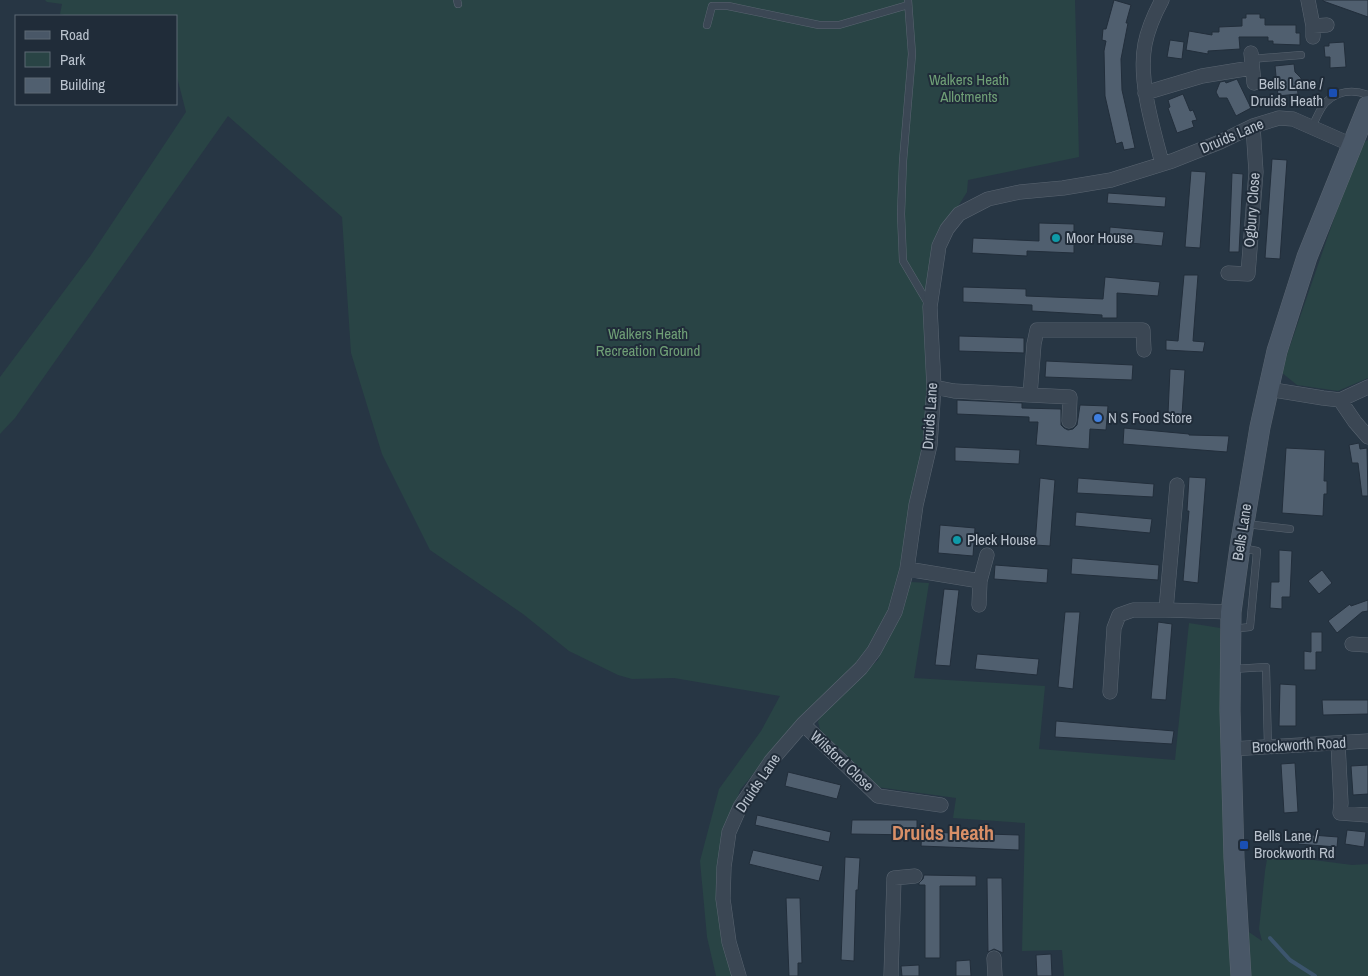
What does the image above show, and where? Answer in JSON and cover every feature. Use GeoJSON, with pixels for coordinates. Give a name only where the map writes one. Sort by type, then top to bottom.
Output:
{"type":"FeatureCollection","features":[{"type":"Feature","properties":{"kind":"street"},"geometry":{"type":"LineString","coordinates":[[1308,0],[1317,30]]}},
{"type":"Feature","properties":{"kind":"street"},"geometry":{"type":"LineString","coordinates":[[1158,1],[1145,44],[1143,62],[1145,92],[1162,163]]}},
{"type":"Feature","properties":{"kind":"street"},"geometry":{"type":"LineString","coordinates":[[1145,92],[1251,60],[1254,83]]}},
{"type":"Feature","properties":{"kind":"street","name":"Bells Lane"},"geometry":{"type":"LineString","coordinates":[[1241,976],[1234,858],[1230,669],[1231,621],[1240,547],[1252,469],[1277,351],[1307,257],[1352,145],[1364,126],[1368,106]]}},
{"type":"Feature","properties":{"kind":"street","name":"Druids Lane"},"geometry":{"type":"LineString","coordinates":[[739,976],[730,942],[723,899],[724,867],[729,832],[740,807],[770,761],[803,724],[861,668],[874,652],[895,612],[907,569],[916,505],[930,445],[934,387],[930,307],[939,246],[947,229],[959,214],[988,199],[1020,192],[1063,188],[1112,180],[1172,161],[1220,142],[1252,126],[1279,118],[1293,119],[1352,145]]}},
{"type":"Feature","properties":{"kind":"street","name":"Ogbury Close"},"geometry":{"type":"LineString","coordinates":[[1228,273],[1248,274],[1256,172],[1252,126]]}},
{"type":"Feature","properties":{"kind":"street"},"geometry":{"type":"LineString","coordinates":[[1030,395],[1037,330],[1143,330],[1144,350]]}},
{"type":"Feature","properties":{"kind":"street"},"geometry":{"type":"LineString","coordinates":[[934,387],[954,391],[1070,397],[1069,422]]}},
{"type":"Feature","properties":{"kind":"street"},"geometry":{"type":"LineString","coordinates":[[1268,389],[1340,400],[1368,387]]}},
{"type":"Feature","properties":{"kind":"street"},"geometry":{"type":"LineString","coordinates":[[1340,400],[1368,437]]}},
{"type":"Feature","properties":{"kind":"street"},"geometry":{"type":"LineString","coordinates":[[1166,610],[1177,484]]}},
{"type":"Feature","properties":{"kind":"street"},"geometry":{"type":"LineString","coordinates":[[980,605],[980,581],[987,555]]}},
{"type":"Feature","properties":{"kind":"street"},"geometry":{"type":"LineString","coordinates":[[907,569],[980,581]]}},
{"type":"Feature","properties":{"kind":"street"},"geometry":{"type":"LineString","coordinates":[[1110,692],[1114,628],[1119,615],[1133,610],[1166,610],[1231,621]]}},
{"type":"Feature","properties":{"kind":"street"},"geometry":{"type":"LineString","coordinates":[[1352,644],[1368,645]]}},
{"type":"Feature","properties":{"kind":"street","name":"Wilsford Close"},"geometry":{"type":"LineString","coordinates":[[803,724],[878,796],[941,805]]}},
{"type":"Feature","properties":{"kind":"street","name":"Brockworth Road"},"geometry":{"type":"LineString","coordinates":[[1231,749],[1368,741]]}},
{"type":"Feature","properties":{"kind":"street"},"geometry":{"type":"LineString","coordinates":[[1338,743],[1340,814],[1368,815]]}},
{"type":"Feature","properties":{"kind":"street"},"geometry":{"type":"LineString","coordinates":[[891,976],[894,878],[916,876]]}},
{"type":"Feature","properties":{"kind":"street"},"geometry":{"type":"LineString","coordinates":[[994,958],[995,976]]}},
{"type":"Feature","properties":{"kind":"lane"},"geometry":{"type":"LineString","coordinates":[[707,25],[712,6],[728,6],[819,25],[839,26],[908,2],[912,54],[901,214],[904,261],[930,307]]}},
{"type":"Feature","properties":{"kind":"lane"},"geometry":{"type":"LineString","coordinates":[[1251,60],[1301,55]]}},
{"type":"Feature","properties":{"kind":"lane"},"geometry":{"type":"LineString","coordinates":[[1312,127],[1325,102],[1339,94],[1350,91],[1368,95]]}},
{"type":"Feature","properties":{"kind":"lane"},"geometry":{"type":"LineString","coordinates":[[1244,524],[1290,529]]}},
{"type":"Feature","properties":{"kind":"lane"},"geometry":{"type":"LineString","coordinates":[[1230,669],[1266,667],[1268,747]]}},
{"type":"Feature","properties":{"kind":"green space","name":"Walkers Heath Recreation Ground"},"geometry":{"type":"Polygon","coordinates":[[[45,0],[1075,0],[1079,157],[968,180],[967,192],[934,245],[927,421],[902,570],[888,615],[866,655],[800,717],[740,790],[721,847],[735,976],[716,976],[707,937],[700,861],[719,789],[761,731],[780,696],[674,678],[632,679],[618,675],[569,651],[523,614],[430,550],[382,454],[351,353],[342,217],[228,116],[15,418],[0,434],[0,377],[91,255],[186,112],[178,81],[178,15],[64,15],[60,14],[62,4],[45,0]]]}},
{"type":"Feature","properties":{"kind":"green space"},"geometry":{"type":"Polygon","coordinates":[[[1368,140],[1368,378],[1338,391],[1297,385],[1281,372],[1356,155],[1362,143],[1368,140]]]}},
{"type":"Feature","properties":{"kind":"green space"},"geometry":{"type":"Polygon","coordinates":[[[911,582],[929,583],[914,678],[1045,686],[1039,749],[1175,760],[1189,623],[1220,628],[1222,787],[1233,976],[1064,976],[1062,950],[1022,951],[1025,823],[953,818],[956,798],[877,787],[822,736],[818,722],[822,713],[878,660],[911,582]]]}},
{"type":"Feature","properties":{"kind":"green space"},"geometry":{"type":"Polygon","coordinates":[[[1268,854],[1352,865],[1368,864],[1368,976],[1249,976],[1246,930],[1262,941],[1259,929],[1268,854]]]}},
{"type":"Feature","properties":{"kind":"building"},"geometry":{"type":"Polygon","coordinates":[[[1114,0],[1131,5],[1126,23],[1128,23],[1121,59],[1122,90],[1135,148],[1124,150],[1122,142],[1116,144],[1105,96],[1104,51],[1106,41],[1102,40],[1103,29],[1106,29],[1114,0]]]}},
{"type":"Feature","properties":{"kind":"building"},"geometry":{"type":"Polygon","coordinates":[[[1368,0],[1368,17],[1323,1],[1368,0]]]}},
{"type":"Feature","properties":{"kind":"building"},"geometry":{"type":"Polygon","coordinates":[[[1246,14],[1260,14],[1260,18],[1265,18],[1265,25],[1296,25],[1296,33],[1300,33],[1300,45],[1273,44],[1273,41],[1268,41],[1268,37],[1239,37],[1240,49],[1208,51],[1208,54],[1186,50],[1189,31],[1212,35],[1212,32],[1219,32],[1219,27],[1242,26],[1242,18],[1246,18],[1246,14]]]}},
{"type":"Feature","properties":{"kind":"building"},"geometry":{"type":"Polygon","coordinates":[[[1170,40],[1184,42],[1182,59],[1167,57],[1170,40]]]}},
{"type":"Feature","properties":{"kind":"building"},"geometry":{"type":"Polygon","coordinates":[[[1344,42],[1346,67],[1330,68],[1330,57],[1325,57],[1324,46],[1329,46],[1329,43],[1344,42]]]}},
{"type":"Feature","properties":{"kind":"building"},"geometry":{"type":"Polygon","coordinates":[[[1294,64],[1295,72],[1301,78],[1301,82],[1297,86],[1298,94],[1278,96],[1275,66],[1294,64]]]}},
{"type":"Feature","properties":{"kind":"building"},"geometry":{"type":"Polygon","coordinates":[[[1237,79],[1251,108],[1236,116],[1227,98],[1219,98],[1216,92],[1220,82],[1225,81],[1226,83],[1237,79]]]}},
{"type":"Feature","properties":{"kind":"building"},"geometry":{"type":"Polygon","coordinates":[[[1183,94],[1190,111],[1193,110],[1197,120],[1192,121],[1194,127],[1177,133],[1168,108],[1170,107],[1168,100],[1183,94]]]}},
{"type":"Feature","properties":{"kind":"building"},"geometry":{"type":"Polygon","coordinates":[[[1272,159],[1287,160],[1280,259],[1265,258],[1272,159]]]}},
{"type":"Feature","properties":{"kind":"building"},"geometry":{"type":"Polygon","coordinates":[[[1191,171],[1206,172],[1200,248],[1185,247],[1191,171]]]}},
{"type":"Feature","properties":{"kind":"building"},"geometry":{"type":"Polygon","coordinates":[[[1232,173],[1243,174],[1239,252],[1229,252],[1232,173]]]}},
{"type":"Feature","properties":{"kind":"building"},"geometry":{"type":"Polygon","coordinates":[[[1108,193],[1166,197],[1165,207],[1107,203],[1108,193]]]}},
{"type":"Feature","properties":{"kind":"building"},"geometry":{"type":"Polygon","coordinates":[[[1039,223],[1074,224],[1074,253],[1027,251],[1027,256],[972,253],[973,238],[1039,241],[1039,223]]]}},
{"type":"Feature","properties":{"kind":"building"},"geometry":{"type":"Polygon","coordinates":[[[1110,227],[1164,232],[1162,246],[1109,241],[1110,227]]]}},
{"type":"Feature","properties":{"kind":"building"},"geometry":{"type":"Polygon","coordinates":[[[1184,275],[1198,275],[1193,341],[1205,342],[1203,352],[1166,350],[1166,340],[1178,341],[1184,275]]]}},
{"type":"Feature","properties":{"kind":"building"},"geometry":{"type":"Polygon","coordinates":[[[1105,277],[1160,282],[1158,296],[1117,293],[1117,318],[1102,318],[1102,315],[1032,311],[1032,305],[963,302],[963,287],[1026,289],[1026,296],[1103,299],[1105,277]]]}},
{"type":"Feature","properties":{"kind":"building"},"geometry":{"type":"Polygon","coordinates":[[[959,336],[1024,338],[1024,353],[959,351],[959,336]]]}},
{"type":"Feature","properties":{"kind":"building"},"geometry":{"type":"Polygon","coordinates":[[[1046,361],[1133,365],[1132,380],[1045,377],[1046,361]]]}},
{"type":"Feature","properties":{"kind":"building"},"geometry":{"type":"Polygon","coordinates":[[[1170,369],[1185,370],[1182,415],[1168,414],[1170,369]]]}},
{"type":"Feature","properties":{"kind":"building"},"geometry":{"type":"Polygon","coordinates":[[[957,400],[1022,403],[1022,408],[1061,409],[1061,425],[1068,430],[1073,429],[1077,425],[1080,405],[1108,406],[1106,430],[1090,429],[1089,449],[1036,445],[1038,422],[1029,422],[1029,417],[957,414],[957,400]]]}},
{"type":"Feature","properties":{"kind":"building"},"geometry":{"type":"Polygon","coordinates":[[[1124,428],[1189,435],[1229,436],[1227,452],[1123,444],[1124,428]]]}},
{"type":"Feature","properties":{"kind":"building"},"geometry":{"type":"Polygon","coordinates":[[[1359,443],[1360,449],[1367,448],[1368,496],[1362,496],[1358,463],[1352,463],[1349,445],[1359,443]]]}},
{"type":"Feature","properties":{"kind":"building"},"geometry":{"type":"Polygon","coordinates":[[[955,447],[1020,450],[1019,464],[955,461],[955,447]]]}},
{"type":"Feature","properties":{"kind":"building"},"geometry":{"type":"Polygon","coordinates":[[[1286,448],[1325,450],[1324,481],[1327,481],[1327,494],[1324,494],[1323,516],[1282,513],[1286,448]]]}},
{"type":"Feature","properties":{"kind":"building"},"geometry":{"type":"Polygon","coordinates":[[[1189,477],[1206,478],[1198,583],[1183,581],[1189,511],[1187,511],[1189,477]]]}},
{"type":"Feature","properties":{"kind":"building"},"geometry":{"type":"Polygon","coordinates":[[[1040,478],[1055,480],[1050,546],[1035,545],[1040,478]]]}},
{"type":"Feature","properties":{"kind":"building"},"geometry":{"type":"Polygon","coordinates":[[[1078,478],[1154,484],[1153,497],[1077,493],[1078,478]]]}},
{"type":"Feature","properties":{"kind":"building"},"geometry":{"type":"Polygon","coordinates":[[[1076,512],[1152,519],[1150,533],[1075,526],[1076,512]]]}},
{"type":"Feature","properties":{"kind":"building","name":"Pleck House"},"geometry":{"type":"Polygon","coordinates":[[[940,525],[975,528],[973,556],[938,553],[940,525]]]}},
{"type":"Feature","properties":{"kind":"building"},"geometry":{"type":"Polygon","coordinates":[[[1279,550],[1292,551],[1290,597],[1282,597],[1282,609],[1270,608],[1271,582],[1279,582],[1279,550]]]}},
{"type":"Feature","properties":{"kind":"building"},"geometry":{"type":"Polygon","coordinates":[[[1072,558],[1159,565],[1158,580],[1071,574],[1072,558]]]}},
{"type":"Feature","properties":{"kind":"building"},"geometry":{"type":"Polygon","coordinates":[[[995,565],[1048,569],[1047,583],[994,579],[995,565]]]}},
{"type":"Feature","properties":{"kind":"building"},"geometry":{"type":"Polygon","coordinates":[[[1322,570],[1332,583],[1319,594],[1308,581],[1322,570]]]}},
{"type":"Feature","properties":{"kind":"building"},"geometry":{"type":"Polygon","coordinates":[[[944,589],[959,590],[950,666],[935,665],[944,589]]]}},
{"type":"Feature","properties":{"kind":"building"},"geometry":{"type":"Polygon","coordinates":[[[1368,600],[1368,611],[1362,612],[1337,633],[1328,621],[1350,604],[1351,606],[1368,600]]]}},
{"type":"Feature","properties":{"kind":"building"},"geometry":{"type":"Polygon","coordinates":[[[1065,612],[1080,612],[1073,689],[1058,687],[1065,612]]]}},
{"type":"Feature","properties":{"kind":"building"},"geometry":{"type":"Polygon","coordinates":[[[1158,622],[1172,624],[1166,700],[1151,699],[1158,622]]]}},
{"type":"Feature","properties":{"kind":"building"},"geometry":{"type":"Polygon","coordinates":[[[1311,632],[1322,632],[1322,652],[1316,652],[1316,670],[1304,670],[1304,651],[1311,652],[1311,632]]]}},
{"type":"Feature","properties":{"kind":"building"},"geometry":{"type":"Polygon","coordinates":[[[977,654],[1039,659],[1037,675],[975,669],[977,654]]]}},
{"type":"Feature","properties":{"kind":"building"},"geometry":{"type":"Polygon","coordinates":[[[1280,684],[1296,685],[1296,726],[1279,726],[1280,684]]]}},
{"type":"Feature","properties":{"kind":"building"},"geometry":{"type":"Polygon","coordinates":[[[1322,700],[1368,700],[1368,714],[1323,715],[1322,700]]]}},
{"type":"Feature","properties":{"kind":"building"},"geometry":{"type":"Polygon","coordinates":[[[1056,721],[1174,731],[1172,744],[1055,737],[1056,721]]]}},
{"type":"Feature","properties":{"kind":"building"},"geometry":{"type":"Polygon","coordinates":[[[1295,763],[1298,812],[1284,813],[1281,764],[1295,763]]]}},
{"type":"Feature","properties":{"kind":"building"},"geometry":{"type":"Polygon","coordinates":[[[1368,765],[1368,794],[1353,795],[1351,766],[1368,765]]]}},
{"type":"Feature","properties":{"kind":"building"},"geometry":{"type":"Polygon","coordinates":[[[788,772],[841,785],[837,799],[785,786],[788,772]]]}},
{"type":"Feature","properties":{"kind":"building"},"geometry":{"type":"Polygon","coordinates":[[[757,815],[831,832],[829,842],[755,825],[757,815]]]}},
{"type":"Feature","properties":{"kind":"building"},"geometry":{"type":"Polygon","coordinates":[[[852,820],[917,820],[917,835],[851,834],[852,820]]]}},
{"type":"Feature","properties":{"kind":"building"},"geometry":{"type":"Polygon","coordinates":[[[1347,830],[1366,832],[1364,847],[1345,844],[1347,830]]]}},
{"type":"Feature","properties":{"kind":"building"},"geometry":{"type":"Polygon","coordinates":[[[922,832],[1019,835],[1019,850],[921,846],[922,832]]]}},
{"type":"Feature","properties":{"kind":"building"},"geometry":{"type":"Polygon","coordinates":[[[1299,834],[1338,837],[1337,847],[1298,844],[1299,834]]]}},
{"type":"Feature","properties":{"kind":"building"},"geometry":{"type":"Polygon","coordinates":[[[753,850],[823,866],[819,881],[749,864],[753,850]]]}},
{"type":"Feature","properties":{"kind":"building"},"geometry":{"type":"Polygon","coordinates":[[[845,857],[860,858],[858,890],[856,890],[854,961],[841,960],[845,857]]]}},
{"type":"Feature","properties":{"kind":"building"},"geometry":{"type":"Polygon","coordinates":[[[924,875],[976,876],[976,886],[940,886],[940,958],[925,958],[925,885],[919,885],[924,875]]]}},
{"type":"Feature","properties":{"kind":"building"},"geometry":{"type":"Polygon","coordinates":[[[987,878],[1002,878],[1003,953],[994,949],[988,952],[987,878]]]}},
{"type":"Feature","properties":{"kind":"building"},"geometry":{"type":"Polygon","coordinates":[[[786,898],[800,898],[802,963],[798,963],[798,976],[789,976],[786,898]]]}},
{"type":"Feature","properties":{"kind":"building"},"geometry":{"type":"Polygon","coordinates":[[[1051,954],[1052,976],[1037,976],[1036,955],[1051,954]]]}},
{"type":"Feature","properties":{"kind":"building"},"geometry":{"type":"Polygon","coordinates":[[[970,960],[971,976],[956,976],[956,961],[970,960]]]}},
{"type":"Feature","properties":{"kind":"building"},"geometry":{"type":"Polygon","coordinates":[[[919,965],[919,976],[902,976],[901,966],[919,965]]]}},
{"type":"Feature","properties":{"kind":"waterway"},"geometry":{"type":"LineString","coordinates":[[1270,938],[1290,960],[1315,976]]}},
{"type":"Feature","properties":{"kind":"place","name":"Bells Lane / Druids Heath"},"geometry":{"type":"Point","coordinates":[1333,93]}},
{"type":"Feature","properties":{"kind":"place","name":"Moor House"},"geometry":{"type":"Point","coordinates":[1056,238]}},
{"type":"Feature","properties":{"kind":"place","name":"N S Food Store"},"geometry":{"type":"Point","coordinates":[1098,418]}},
{"type":"Feature","properties":{"kind":"place","name":"Pleck House"},"geometry":{"type":"Point","coordinates":[957,540]}},
{"type":"Feature","properties":{"kind":"place","name":"Bells Lane / Brockworth Rd"},"geometry":{"type":"Point","coordinates":[1244,845]}},
{"type":"Feature","properties":{"kind":"district","name":"Druids Heath"},"geometry":{"type":"Point","coordinates":[943,833]}},
{"type":"Feature","properties":{"kind":"park label","name":"Walkers Heath Allotments"},"geometry":{"type":"Point","coordinates":[969,88]}}]}
